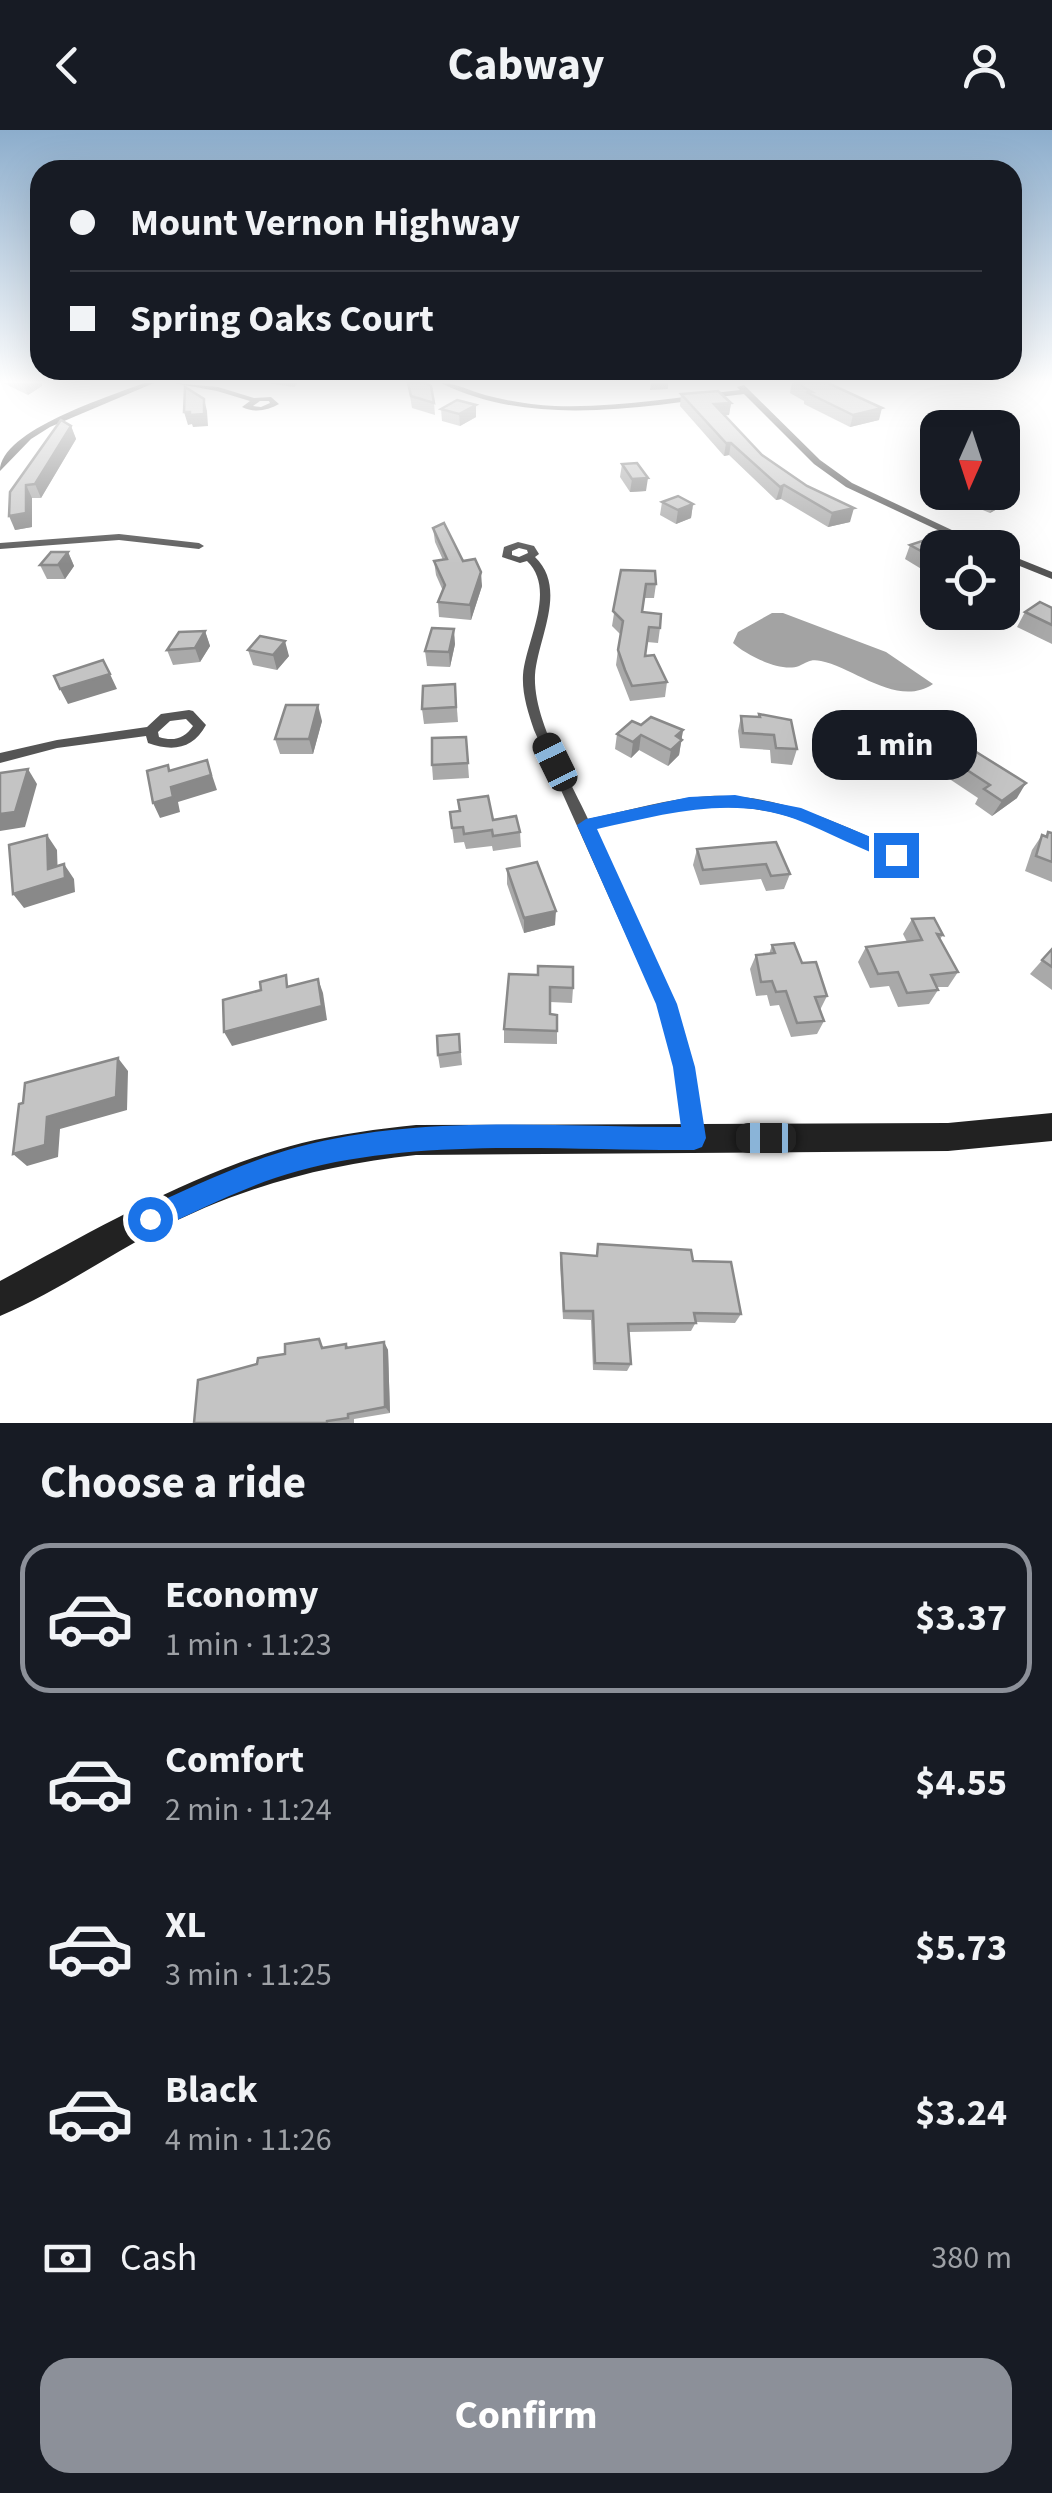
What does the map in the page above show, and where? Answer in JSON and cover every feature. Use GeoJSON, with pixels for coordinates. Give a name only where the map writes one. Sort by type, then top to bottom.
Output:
{"type":"FeatureCollection","features":[{"type":"Feature","properties":{"kind":"street"},"geometry":{"type":"LineString","coordinates":[[0,468],[22,443]]}},
{"type":"Feature","properties":{"kind":"street"},"geometry":{"type":"LineString","coordinates":[[798,443],[848,486],[945,530]]}},
{"type":"Feature","properties":{"kind":"street"},"geometry":{"type":"LineString","coordinates":[[0,546],[119,537],[198,546]]}},
{"type":"Feature","properties":{"kind":"street"},"geometry":{"type":"LineString","coordinates":[[530,558],[542,570],[545,592],[530,664],[530,698],[540,730],[666,1004],[684,1067],[694,1138]]}},
{"type":"Feature","properties":{"kind":"street"},"geometry":{"type":"LineString","coordinates":[[1020,563],[1052,576]]}},
{"type":"Feature","properties":{"kind":"street"},"geometry":{"type":"LineString","coordinates":[[0,758],[57,744],[151,730]]}},
{"type":"Feature","properties":{"kind":"street"},"geometry":{"type":"LineString","coordinates":[[586,825],[689,803],[735,801],[795,812],[896,855]]}},
{"type":"Feature","properties":{"kind":"street"},"geometry":{"type":"LineString","coordinates":[[0,1299],[180,1204],[298,1159],[416,1140],[948,1137],[1052,1127]]}},
{"type":"Feature","properties":{"kind":"shaded area"},"geometry":{"type":"Polygon","coordinates":[[[772,613],[783,613],[886,652],[933,684],[906,692],[821,661],[783,667],[746,653],[733,643],[738,632],[772,613]]]}},
{"type":"Feature","properties":{"kind":"building"},"geometry":{"type":"Polygon","coordinates":[[[44,443],[60,443],[35,484],[26,485],[26,513],[9,516],[10,492],[44,443]]]}},
{"type":"Feature","properties":{"kind":"building"},"geometry":{"type":"Polygon","coordinates":[[[731,443],[751,443],[807,486],[854,508],[832,513],[784,485],[780,487],[731,443]]]}},
{"type":"Feature","properties":{"kind":"building"},"geometry":{"type":"Polygon","coordinates":[[[637,463],[648,478],[632,479],[622,464],[637,463]]]}},
{"type":"Feature","properties":{"kind":"building"},"geometry":{"type":"Polygon","coordinates":[[[678,496],[693,504],[678,510],[662,502],[678,496]]]}},
{"type":"Feature","properties":{"kind":"building"},"geometry":{"type":"Polygon","coordinates":[[[444,523],[463,561],[475,559],[481,572],[470,605],[438,602],[445,585],[434,561],[447,559],[433,528],[444,523]]]}},
{"type":"Feature","properties":{"kind":"building"},"geometry":{"type":"Polygon","coordinates":[[[51,552],[68,552],[58,565],[40,565],[51,552]]]}},
{"type":"Feature","properties":{"kind":"building"},"geometry":{"type":"Polygon","coordinates":[[[621,570],[655,571],[656,584],[646,584],[642,612],[661,614],[660,628],[649,627],[645,656],[654,655],[667,682],[632,686],[625,670],[618,650],[623,621],[613,611],[621,570]]]}},
{"type":"Feature","properties":{"kind":"building"},"geometry":{"type":"Polygon","coordinates":[[[1040,602],[1052,608],[1052,625],[1025,612],[1040,602]]]}},
{"type":"Feature","properties":{"kind":"building"},"geometry":{"type":"Polygon","coordinates":[[[432,628],[454,629],[449,652],[425,651],[432,628]]]}},
{"type":"Feature","properties":{"kind":"building"},"geometry":{"type":"Polygon","coordinates":[[[205,631],[195,648],[167,650],[179,632],[205,631]]]}},
{"type":"Feature","properties":{"kind":"building"},"geometry":{"type":"Polygon","coordinates":[[[260,636],[285,641],[273,655],[248,650],[260,636]]]}},
{"type":"Feature","properties":{"kind":"building"},"geometry":{"type":"Polygon","coordinates":[[[103,660],[110,674],[60,689],[54,676],[103,660]]]}},
{"type":"Feature","properties":{"kind":"building"},"geometry":{"type":"Polygon","coordinates":[[[455,684],[456,707],[422,709],[423,686],[455,684]]]}},
{"type":"Feature","properties":{"kind":"building"},"geometry":{"type":"Polygon","coordinates":[[[286,705],[318,705],[309,739],[275,739],[286,705]]]}},
{"type":"Feature","properties":{"kind":"building"},"geometry":{"type":"Polygon","coordinates":[[[759,714],[791,720],[797,749],[776,748],[774,735],[743,733],[741,716],[760,717],[759,714]]]}},
{"type":"Feature","properties":{"kind":"building"},"geometry":{"type":"Polygon","coordinates":[[[651,717],[683,730],[676,736],[682,740],[671,750],[641,735],[633,742],[617,734],[632,721],[641,725],[651,717]]]}},
{"type":"Feature","properties":{"kind":"building"},"geometry":{"type":"Polygon","coordinates":[[[849,720],[866,723],[866,730],[894,736],[896,760],[855,749],[854,760],[835,756],[838,740],[846,741],[849,720]]]}},
{"type":"Feature","properties":{"kind":"building"},"geometry":{"type":"Polygon","coordinates":[[[466,737],[468,763],[432,765],[432,738],[466,737]]]}},
{"type":"Feature","properties":{"kind":"building"},"geometry":{"type":"Polygon","coordinates":[[[965,745],[1026,783],[1002,801],[984,789],[990,785],[947,757],[965,745]]]}},
{"type":"Feature","properties":{"kind":"building"},"geometry":{"type":"Polygon","coordinates":[[[207,760],[211,775],[171,787],[173,797],[153,803],[147,771],[168,765],[169,771],[207,760]]]}},
{"type":"Feature","properties":{"kind":"building"},"geometry":{"type":"Polygon","coordinates":[[[28,769],[15,812],[0,814],[0,773],[28,769]]]}},
{"type":"Feature","properties":{"kind":"building"},"geometry":{"type":"Polygon","coordinates":[[[488,796],[493,820],[516,816],[520,832],[493,836],[492,830],[464,834],[463,827],[452,828],[450,812],[460,811],[458,800],[488,796]]]}},
{"type":"Feature","properties":{"kind":"building"},"geometry":{"type":"Polygon","coordinates":[[[1048,832],[1052,833],[1052,862],[1036,856],[1042,835],[1047,837],[1048,832]]]}},
{"type":"Feature","properties":{"kind":"building"},"geometry":{"type":"Polygon","coordinates":[[[47,835],[48,869],[64,864],[65,878],[13,894],[9,845],[47,835]]]}},
{"type":"Feature","properties":{"kind":"building"},"geometry":{"type":"Polygon","coordinates":[[[776,842],[790,874],[771,876],[766,864],[703,870],[697,849],[776,842]]]}},
{"type":"Feature","properties":{"kind":"building"},"geometry":{"type":"Polygon","coordinates":[[[537,862],[556,911],[524,918],[507,869],[537,862]]]}},
{"type":"Feature","properties":{"kind":"building"},"geometry":{"type":"Polygon","coordinates":[[[934,918],[943,935],[937,934],[958,972],[931,975],[938,990],[907,993],[898,972],[878,974],[866,947],[922,940],[912,919],[934,918]]]}},
{"type":"Feature","properties":{"kind":"building"},"geometry":{"type":"Polygon","coordinates":[[[794,943],[802,963],[816,962],[827,996],[815,997],[824,1021],[797,1023],[786,991],[776,992],[772,981],[761,982],[756,955],[775,953],[772,945],[794,943]]]}},
{"type":"Feature","properties":{"kind":"building"},"geometry":{"type":"Polygon","coordinates":[[[1052,949],[1052,967],[1042,960],[1052,949]]]}},
{"type":"Feature","properties":{"kind":"building"},"geometry":{"type":"Polygon","coordinates":[[[538,966],[573,967],[573,988],[550,987],[550,1014],[557,1015],[557,1031],[504,1029],[509,974],[538,975],[538,966]]]}},
{"type":"Feature","properties":{"kind":"building"},"geometry":{"type":"Polygon","coordinates":[[[286,975],[287,987],[318,979],[322,1006],[224,1032],[223,1000],[261,990],[260,982],[286,975]]]}},
{"type":"Feature","properties":{"kind":"building"},"geometry":{"type":"Polygon","coordinates":[[[459,1034],[460,1052],[438,1055],[437,1036],[459,1034]]]}},
{"type":"Feature","properties":{"kind":"building"},"geometry":{"type":"Polygon","coordinates":[[[118,1058],[116,1097],[47,1117],[45,1145],[13,1154],[25,1083],[118,1058]]]}},
{"type":"Feature","properties":{"kind":"building"},"geometry":{"type":"Polygon","coordinates":[[[598,1244],[691,1250],[693,1261],[731,1262],[741,1314],[694,1313],[696,1323],[628,1324],[631,1364],[595,1363],[593,1311],[564,1311],[561,1253],[597,1256],[598,1244]]]}},
{"type":"Feature","properties":{"kind":"building"},"geometry":{"type":"Polygon","coordinates":[[[319,1339],[322,1348],[384,1342],[385,1407],[348,1414],[348,1418],[327,1423],[194,1423],[198,1380],[257,1364],[258,1358],[285,1354],[285,1344],[319,1339]]]}},
{"type":"Feature","properties":{"kind":"route"},"geometry":{"type":"LineString","coordinates":[[150,1219],[239,1178],[357,1146],[416,1140],[694,1138],[684,1067],[666,1004],[586,825],[689,803],[735,801],[795,812],[896,855]]}}]}
